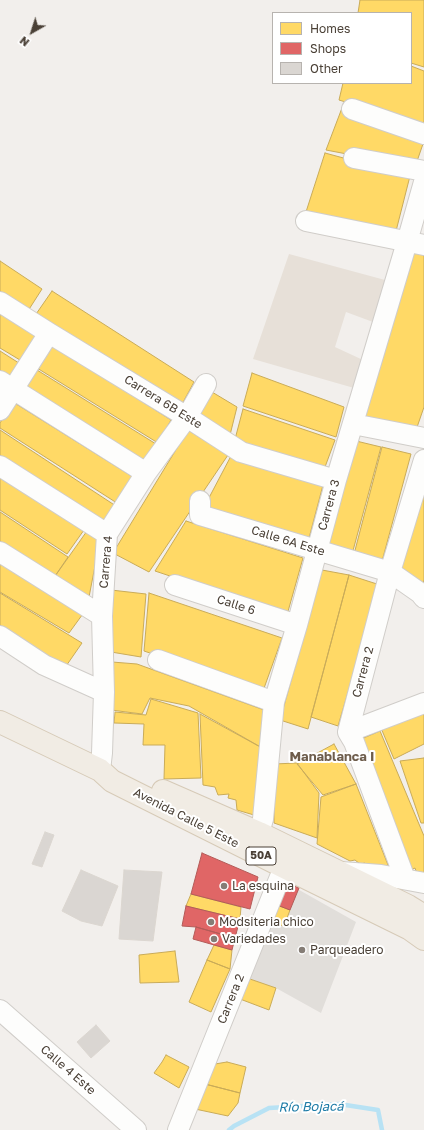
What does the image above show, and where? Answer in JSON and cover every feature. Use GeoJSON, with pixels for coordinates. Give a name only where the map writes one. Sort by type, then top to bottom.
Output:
{"type":"FeatureCollection","features":[{"type":"Feature","properties":{"kind":"main road","name":"Avenida Calle 5 Este"},"geometry":{"type":"LineString","coordinates":[[0,722],[100,770],[112,781],[410,929],[424,939]]}},
{"type":"Feature","properties":{"kind":"main road","name":"Avenida Calle 5 Este"},"geometry":{"type":"LineString","coordinates":[[100,770],[116,770],[259,833],[408,906],[424,916]]}},
{"type":"Feature","properties":{"kind":"street"},"geometry":{"type":"LineString","coordinates":[[352,109],[424,134]]}},
{"type":"Feature","properties":{"kind":"street"},"geometry":{"type":"LineString","coordinates":[[354,158],[424,171]]}},
{"type":"Feature","properties":{"kind":"street","name":"Carrera 3"},"geometry":{"type":"LineString","coordinates":[[259,833],[263,818],[274,702],[297,625],[358,404],[416,244],[424,182]]}},
{"type":"Feature","properties":{"kind":"street"},"geometry":{"type":"LineString","coordinates":[[306,221],[416,244]]}},
{"type":"Feature","properties":{"kind":"street","name":"Carrera 6B Este"},"geometry":{"type":"LineString","coordinates":[[0,302],[241,452],[336,480]]}},
{"type":"Feature","properties":{"kind":"street"},"geometry":{"type":"LineString","coordinates":[[0,410],[7,385],[49,333]]}},
{"type":"Feature","properties":{"kind":"street","name":"Carrera 4"},"geometry":{"type":"LineString","coordinates":[[100,770],[104,692],[102,616],[107,534],[146,473],[187,417],[206,384]]}},
{"type":"Feature","properties":{"kind":"street"},"geometry":{"type":"LineString","coordinates":[[7,385],[146,473]]}},
{"type":"Feature","properties":{"kind":"street"},"geometry":{"type":"LineString","coordinates":[[353,424],[424,438]]}},
{"type":"Feature","properties":{"kind":"street","name":"Carrera 2"},"geometry":{"type":"LineString","coordinates":[[348,732],[390,572],[424,460]]}},
{"type":"Feature","properties":{"kind":"street"},"geometry":{"type":"LineString","coordinates":[[0,466],[107,534]]}},
{"type":"Feature","properties":{"kind":"street","name":"Calle 6A Este"},"geometry":{"type":"LineString","coordinates":[[200,501],[200,515],[390,572],[423,593]]}},
{"type":"Feature","properties":{"kind":"street"},"geometry":{"type":"LineString","coordinates":[[0,552],[102,616]]}},
{"type":"Feature","properties":{"kind":"street","name":"Calle 6"},"geometry":{"type":"LineString","coordinates":[[175,585],[297,625]]}},
{"type":"Feature","properties":{"kind":"street"},"geometry":{"type":"LineString","coordinates":[[0,636],[44,665],[104,692]]}},
{"type":"Feature","properties":{"kind":"street"},"geometry":{"type":"LineString","coordinates":[[158,660],[274,702]]}},
{"type":"Feature","properties":{"kind":"street"},"geometry":{"type":"LineString","coordinates":[[405,879],[354,742],[348,732],[424,703]]}},
{"type":"Feature","properties":{"kind":"street","name":"Carrera 2"},"geometry":{"type":"LineString","coordinates":[[178,1130],[284,867]]}},
{"type":"Feature","properties":{"kind":"street"},"geometry":{"type":"LineString","coordinates":[[338,872],[381,875],[424,883]]}},
{"type":"Feature","properties":{"kind":"street","name":"Calle 4 Este"},"geometry":{"type":"LineString","coordinates":[[0,1010],[136,1130]]}},
{"type":"Feature","properties":{"kind":"shaded area"},"geometry":{"type":"Polygon","coordinates":[[[289,254],[385,280],[373,322],[346,312],[335,347],[363,360],[354,388],[253,359],[289,254]]]}},
{"type":"Feature","properties":{"kind":"shaded area","name":"Parqueadero"},"geometry":{"type":"Polygon","coordinates":[[[285,882],[356,922],[321,1013],[276,988],[247,978],[285,882]]]}},
{"type":"Feature","properties":{"kind":"building: Homes"},"geometry":{"type":"Polygon","coordinates":[[[360,0],[424,0],[424,67],[412,63],[412,12],[358,12],[360,0]]]}},
{"type":"Feature","properties":{"kind":"building: Homes"},"geometry":{"type":"Polygon","coordinates":[[[412,66],[424,71],[424,126],[339,100],[343,84],[412,84],[412,66]]]}},
{"type":"Feature","properties":{"kind":"building: Homes"},"geometry":{"type":"Polygon","coordinates":[[[342,108],[424,138],[415,167],[326,150],[342,108]]]}},
{"type":"Feature","properties":{"kind":"building: Homes"},"geometry":{"type":"Polygon","coordinates":[[[325,153],[410,176],[395,235],[305,215],[325,153]]]}},
{"type":"Feature","properties":{"kind":"building: Homes"},"geometry":{"type":"Polygon","coordinates":[[[410,250],[424,254],[424,407],[415,433],[362,417],[410,250]]]}},
{"type":"Feature","properties":{"kind":"building: Homes"},"geometry":{"type":"Polygon","coordinates":[[[0,261],[42,289],[26,314],[0,297],[0,261]]]}},
{"type":"Feature","properties":{"kind":"building: Homes"},"geometry":{"type":"Polygon","coordinates":[[[52,291],[194,382],[180,408],[34,317],[52,291]]]}},
{"type":"Feature","properties":{"kind":"building: Homes"},"geometry":{"type":"Polygon","coordinates":[[[0,313],[40,338],[25,363],[0,348],[0,313]]]}},
{"type":"Feature","properties":{"kind":"building: Homes"},"geometry":{"type":"Polygon","coordinates":[[[52,344],[171,420],[158,443],[37,368],[52,344]]]}},
{"type":"Feature","properties":{"kind":"building: Homes"},"geometry":{"type":"Polygon","coordinates":[[[0,351],[22,365],[11,385],[0,378],[0,351]]]}},
{"type":"Feature","properties":{"kind":"building: Homes"},"geometry":{"type":"Polygon","coordinates":[[[37,370],[156,444],[141,467],[20,391],[37,370]]]}},
{"type":"Feature","properties":{"kind":"building: Homes"},"geometry":{"type":"Polygon","coordinates":[[[252,373],[344,407],[336,437],[243,406],[252,373]]]}},
{"type":"Feature","properties":{"kind":"building: Homes"},"geometry":{"type":"Polygon","coordinates":[[[212,392],[237,407],[229,439],[192,416],[212,392]]]}},
{"type":"Feature","properties":{"kind":"building: Homes"},"geometry":{"type":"Polygon","coordinates":[[[13,402],[138,480],[120,505],[0,428],[0,423],[13,402]]]}},
{"type":"Feature","properties":{"kind":"building: Homes"},"geometry":{"type":"Polygon","coordinates":[[[243,409],[335,440],[325,467],[234,443],[243,409]]]}},
{"type":"Feature","properties":{"kind":"building: Homes"},"geometry":{"type":"Polygon","coordinates":[[[0,430],[119,508],[104,528],[0,463],[0,430]]]}},
{"type":"Feature","properties":{"kind":"building: Homes"},"geometry":{"type":"Polygon","coordinates":[[[188,430],[228,455],[149,572],[113,553],[188,430]]]}},
{"type":"Feature","properties":{"kind":"building: Homes"},"geometry":{"type":"Polygon","coordinates":[[[352,440],[381,447],[351,558],[322,551],[352,440]]]}},
{"type":"Feature","properties":{"kind":"building: Homes"},"geometry":{"type":"Polygon","coordinates":[[[382,447],[411,454],[381,565],[353,558],[382,447]]]}},
{"type":"Feature","properties":{"kind":"building: Homes"},"geometry":{"type":"Polygon","coordinates":[[[231,456],[323,485],[308,542],[202,511],[231,456]]]}},
{"type":"Feature","properties":{"kind":"building: Homes"},"geometry":{"type":"Polygon","coordinates":[[[0,476],[84,530],[67,554],[0,510],[0,476]]]}},
{"type":"Feature","properties":{"kind":"building: Homes"},"geometry":{"type":"Polygon","coordinates":[[[424,480],[424,580],[422,585],[397,575],[424,480]]]}},
{"type":"Feature","properties":{"kind":"building: Homes"},"geometry":{"type":"Polygon","coordinates":[[[0,512],[68,557],[53,579],[0,547],[0,512]]]}},
{"type":"Feature","properties":{"kind":"building: Homes"},"geometry":{"type":"Polygon","coordinates":[[[186,521],[303,558],[287,615],[155,571],[186,521]]]}},
{"type":"Feature","properties":{"kind":"building: Homes"},"geometry":{"type":"Polygon","coordinates":[[[87,531],[100,540],[89,597],[53,579],[87,531]]]}},
{"type":"Feature","properties":{"kind":"building: Homes"},"geometry":{"type":"Polygon","coordinates":[[[0,558],[85,611],[69,633],[0,592],[0,558]]]}},
{"type":"Feature","properties":{"kind":"building: Homes"},"geometry":{"type":"Polygon","coordinates":[[[322,570],[349,575],[308,729],[280,720],[322,570]]]}},
{"type":"Feature","properties":{"kind":"building: Homes"},"geometry":{"type":"Polygon","coordinates":[[[349,575],[380,585],[338,726],[311,717],[349,575]]]}},
{"type":"Feature","properties":{"kind":"building: Homes"},"geometry":{"type":"Polygon","coordinates":[[[111,590],[146,594],[141,657],[111,652],[111,590]]]}},
{"type":"Feature","properties":{"kind":"building: Homes"},"geometry":{"type":"Polygon","coordinates":[[[0,593],[82,643],[64,669],[0,629],[0,593]]]}},
{"type":"Feature","properties":{"kind":"building: Homes"},"geometry":{"type":"Polygon","coordinates":[[[149,593],[282,638],[263,691],[144,651],[149,593]]]}},
{"type":"Feature","properties":{"kind":"building: Homes"},"geometry":{"type":"Polygon","coordinates":[[[112,662],[137,664],[267,711],[264,749],[189,706],[150,698],[142,714],[111,710],[112,662]]]}},
{"type":"Feature","properties":{"kind":"building: Homes"},"geometry":{"type":"Polygon","coordinates":[[[151,699],[198,713],[201,778],[164,779],[165,745],[143,745],[144,724],[114,723],[115,712],[146,715],[151,699]]]}},
{"type":"Feature","properties":{"kind":"building: Homes"},"geometry":{"type":"Polygon","coordinates":[[[424,706],[424,744],[394,759],[381,728],[424,706]]]}},
{"type":"Feature","properties":{"kind":"building: Homes"},"geometry":{"type":"Polygon","coordinates":[[[200,714],[264,749],[254,815],[237,810],[236,800],[228,798],[229,794],[218,795],[215,787],[203,785],[200,714]]]}},
{"type":"Feature","properties":{"kind":"building: Homes"},"geometry":{"type":"Polygon","coordinates":[[[380,731],[424,836],[424,877],[419,879],[415,868],[409,871],[354,742],[380,731]]]}},
{"type":"Feature","properties":{"kind":"building: Homes"},"geometry":{"type":"Polygon","coordinates":[[[334,744],[356,784],[323,795],[297,764],[334,744]]]}},
{"type":"Feature","properties":{"kind":"building: Homes"},"geometry":{"type":"Polygon","coordinates":[[[424,758],[424,823],[421,823],[400,761],[424,758]]]}},
{"type":"Feature","properties":{"kind":"building: Homes"},"geometry":{"type":"Polygon","coordinates":[[[297,763],[319,793],[317,838],[274,823],[274,764],[297,763]]]}},
{"type":"Feature","properties":{"kind":"building: Homes"},"geometry":{"type":"Polygon","coordinates":[[[356,784],[390,870],[366,868],[365,863],[360,864],[355,860],[350,861],[317,844],[321,797],[356,784]]]}},
{"type":"Feature","properties":{"kind":"building: Homes"},"geometry":{"type":"Polygon","coordinates":[[[191,894],[241,907],[240,919],[186,906],[191,894]]]}},
{"type":"Feature","properties":{"kind":"building: Homes"},"geometry":{"type":"Polygon","coordinates":[[[277,905],[290,910],[284,926],[272,923],[277,905]]]}},
{"type":"Feature","properties":{"kind":"building: Homes"},"geometry":{"type":"Polygon","coordinates":[[[214,945],[232,950],[230,969],[207,960],[214,945]]]}},
{"type":"Feature","properties":{"kind":"building: Homes"},"geometry":{"type":"Polygon","coordinates":[[[175,951],[179,982],[140,983],[139,955],[175,951]]]}},
{"type":"Feature","properties":{"kind":"building: Homes"},"geometry":{"type":"Polygon","coordinates":[[[207,960],[230,969],[211,1012],[189,1002],[207,960]]]}},
{"type":"Feature","properties":{"kind":"building: Homes"},"geometry":{"type":"Polygon","coordinates":[[[247,978],[276,988],[269,1010],[240,999],[247,978]]]}},
{"type":"Feature","properties":{"kind":"building: Homes"},"geometry":{"type":"Polygon","coordinates":[[[166,1055],[189,1067],[179,1088],[154,1073],[166,1055]]]}},
{"type":"Feature","properties":{"kind":"building: Homes"},"geometry":{"type":"Polygon","coordinates":[[[227,1062],[246,1067],[240,1093],[205,1084],[215,1064],[227,1062]]]}},
{"type":"Feature","properties":{"kind":"building: Homes"},"geometry":{"type":"Polygon","coordinates":[[[205,1084],[240,1093],[238,1103],[228,1116],[195,1109],[205,1084]]]}},
{"type":"Feature","properties":{"kind":"building: Shops","name":"La esquina"},"geometry":{"type":"Polygon","coordinates":[[[202,853],[258,877],[250,909],[191,894],[202,853]]]}},
{"type":"Feature","properties":{"kind":"building: Shops"},"geometry":{"type":"Polygon","coordinates":[[[285,882],[299,888],[290,910],[277,905],[285,882]]]}},
{"type":"Feature","properties":{"kind":"building: Shops","name":"Modsiteria chico"},"geometry":{"type":"Polygon","coordinates":[[[186,906],[240,919],[235,938],[196,927],[182,926],[186,906]]]}},
{"type":"Feature","properties":{"kind":"building: Shops","name":"Variedades"},"geometry":{"type":"Polygon","coordinates":[[[196,927],[235,938],[232,950],[193,939],[196,927]]]}},
{"type":"Feature","properties":{"kind":"building: Other"},"geometry":{"type":"Polygon","coordinates":[[[45,832],[54,835],[42,867],[32,864],[45,832]]]}},
{"type":"Feature","properties":{"kind":"building: Other"},"geometry":{"type":"Polygon","coordinates":[[[81,870],[118,886],[102,926],[81,921],[62,911],[81,870]]]}},
{"type":"Feature","properties":{"kind":"building: Other"},"geometry":{"type":"Polygon","coordinates":[[[124,870],[162,872],[153,941],[119,939],[124,870]]]}},
{"type":"Feature","properties":{"kind":"building: Other"},"geometry":{"type":"Polygon","coordinates":[[[96,1025],[110,1041],[91,1058],[77,1042],[96,1025]]]}},
{"type":"Feature","properties":{"kind":"waterway","name":"Río Bojacá"},"geometry":{"type":"LineString","coordinates":[[229,1130],[269,1108],[339,1104],[378,1110],[382,1130]]}},
{"type":"Feature","properties":{"kind":"place","name":"La esquina"},"geometry":{"type":"Point","coordinates":[224,886]}},
{"type":"Feature","properties":{"kind":"place","name":"Modsiteria chico"},"geometry":{"type":"Point","coordinates":[211,922]}},
{"type":"Feature","properties":{"kind":"place","name":"Variedades"},"geometry":{"type":"Point","coordinates":[214,939]}},
{"type":"Feature","properties":{"kind":"place","name":"Parqueadero"},"geometry":{"type":"Point","coordinates":[302,950]}},
{"type":"Feature","properties":{"kind":"district","name":"Manablanca I"},"geometry":{"type":"Point","coordinates":[332,757]}}]}
